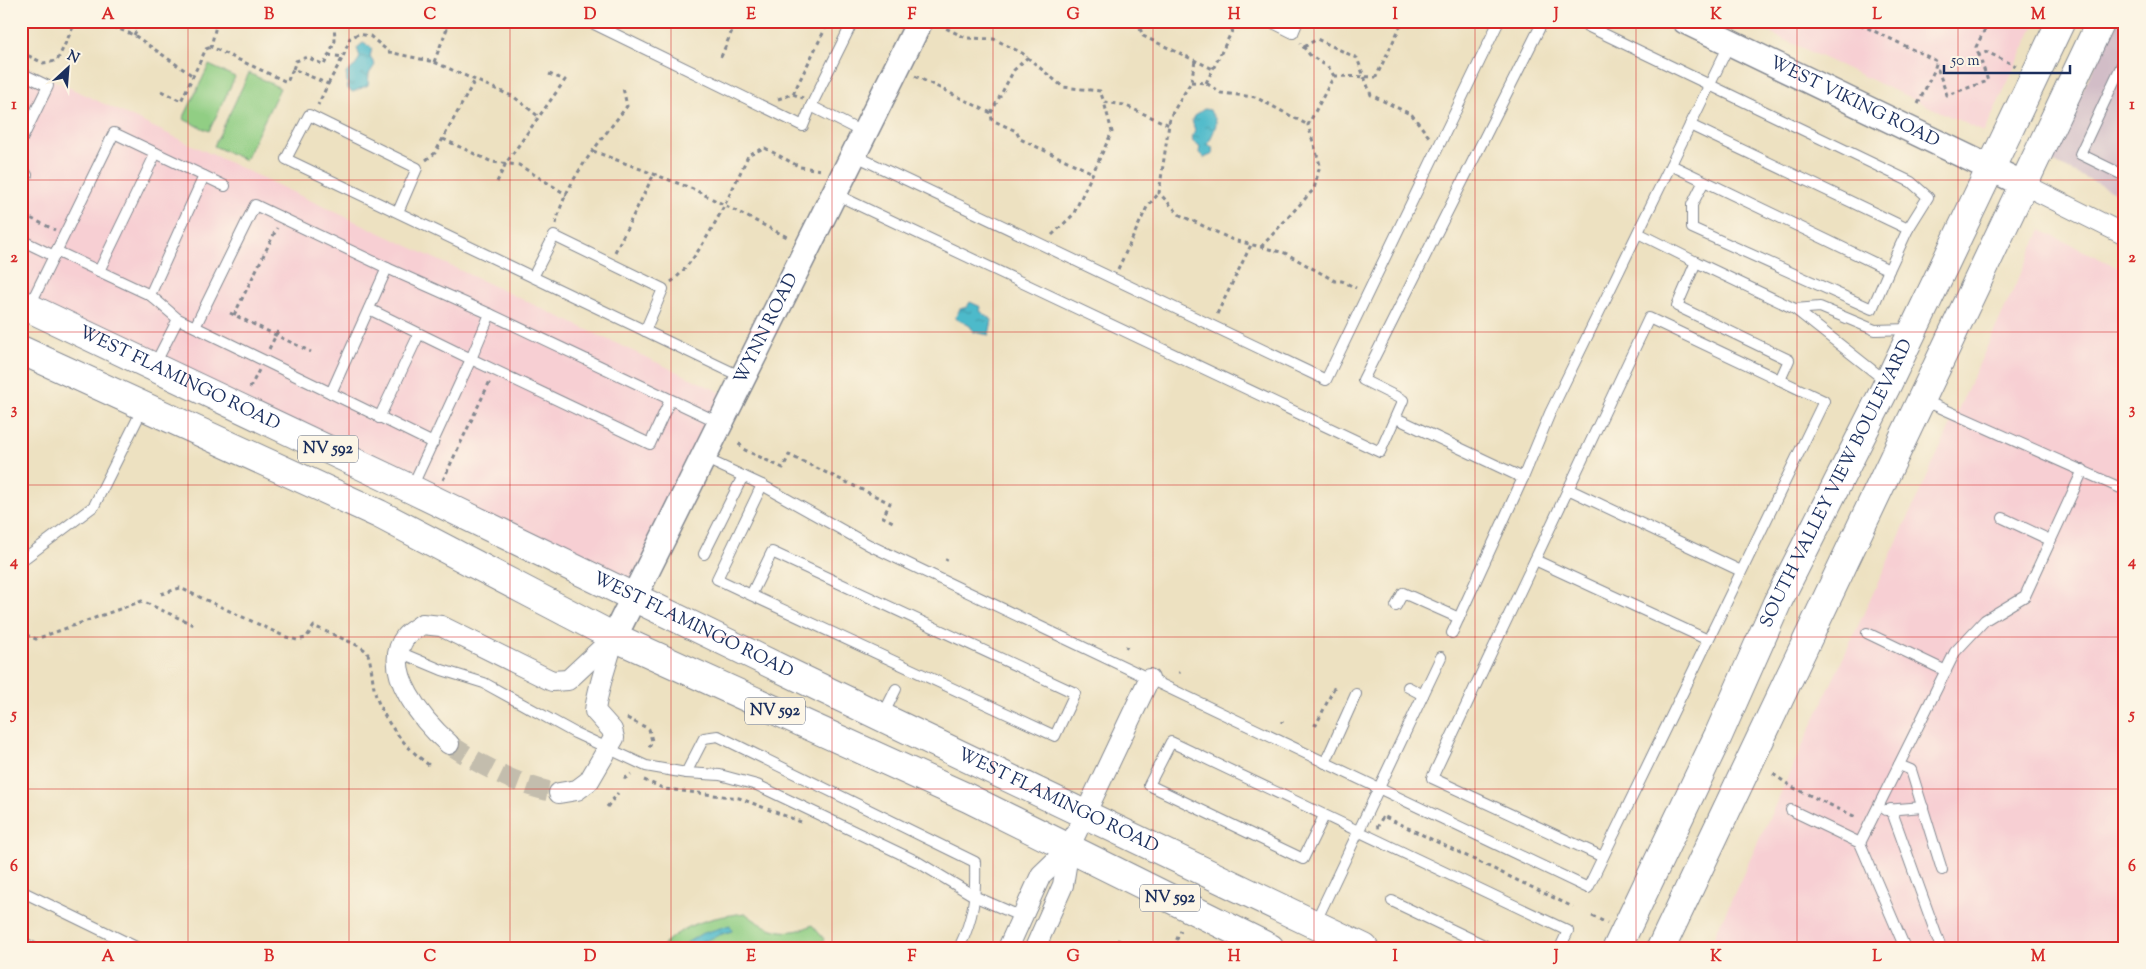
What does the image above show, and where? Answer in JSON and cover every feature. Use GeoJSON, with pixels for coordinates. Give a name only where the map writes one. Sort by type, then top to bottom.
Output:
{"type":"FeatureCollection","features":[{"type":"Feature","properties":{"kind":"main road","name":"SOUTH VALLEY VIEW BOULEVARD"},"geometry":{"type":"LineString","coordinates":[[1613,936],[1722,728],[1777,603],[1888,383],[2061,21]]}},
{"type":"Feature","properties":{"kind":"main road"},"geometry":{"type":"LineString","coordinates":[[1661,948],[2101,21]]}},
{"type":"Feature","properties":{"kind":"main road","name":"WEST FLAMINGO ROAD"},"geometry":{"type":"LineString","coordinates":[[25,306],[411,489],[1084,815],[1364,948]]}},
{"type":"Feature","properties":{"kind":"main road"},"geometry":{"type":"LineString","coordinates":[[21,343],[74,353],[130,378],[147,377],[154,367]]}},
{"type":"Feature","properties":{"kind":"main road","name":"WEST FLAMINGO ROAD"},"geometry":{"type":"LineString","coordinates":[[21,350],[379,514],[614,637],[968,798],[1270,948]]}},
{"type":"Feature","properties":{"kind":"main road"},"geometry":{"type":"LineString","coordinates":[[1888,383],[1920,399]]}},
{"type":"Feature","properties":{"kind":"main road"},"geometry":{"type":"LineString","coordinates":[[144,405],[161,395],[175,399],[228,423],[283,428]]}},
{"type":"Feature","properties":{"kind":"street","name":"WEST VIKING ROAD"},"geometry":{"type":"LineString","coordinates":[[1685,21],[2023,184]]}},
{"type":"Feature","properties":{"kind":"street","name":"WYNN ROAD"},"geometry":{"type":"LineString","coordinates":[[614,637],[864,133],[930,23]]}},
{"type":"Feature","properties":{"kind":"street"},"geometry":{"type":"LineString","coordinates":[[2023,184],[2125,236]]}},
{"type":"Feature","properties":{"kind":"street"},"geometry":{"type":"LineString","coordinates":[[449,744],[420,715],[406,691],[400,670],[399,652],[406,637],[422,624],[441,626],[552,681],[568,680],[614,637]]}},
{"type":"Feature","properties":{"kind":"street"},"geometry":{"type":"LineString","coordinates":[[559,793],[577,790],[589,781],[609,750],[614,738],[612,730],[594,710],[597,690],[605,672],[614,637]]}},
{"type":"Feature","properties":{"kind":"street"},"geometry":{"type":"LineString","coordinates":[[1035,948],[1063,885],[1069,848],[1149,679]]}},
{"type":"Feature","properties":{"kind":"street"},"geometry":{"type":"LineString","coordinates":[[1008,948],[1041,875],[1069,848]]}},
{"type":"Feature","properties":{"kind":"lane"},"geometry":{"type":"LineString","coordinates":[[588,21],[803,126],[853,21]]}},
{"type":"Feature","properties":{"kind":"lane"},"geometry":{"type":"LineString","coordinates":[[1269,21],[1293,33],[1298,21]]}},
{"type":"Feature","properties":{"kind":"lane"},"geometry":{"type":"LineString","coordinates":[[853,155],[1326,380],[1499,21]]}},
{"type":"Feature","properties":{"kind":"lane"},"geometry":{"type":"LineString","coordinates":[[834,194],[1380,452],[1403,400],[1363,380],[1543,21]]}},
{"type":"Feature","properties":{"kind":"lane"},"geometry":{"type":"LineString","coordinates":[[1577,21],[1911,182],[1928,197],[1908,230],[1872,308],[1692,228],[1692,206],[1704,181]]}},
{"type":"Feature","properties":{"kind":"lane"},"geometry":{"type":"LineString","coordinates":[[1452,633],[1523,478],[1550,413],[1730,43]]}},
{"type":"Feature","properties":{"kind":"lane"},"geometry":{"type":"LineString","coordinates":[[2125,58],[2080,154],[2125,176]]}},
{"type":"Feature","properties":{"kind":"lane"},"geometry":{"type":"LineString","coordinates":[[21,73],[48,86],[21,141]]}},
{"type":"Feature","properties":{"kind":"lane"},"geometry":{"type":"LineString","coordinates":[[812,104],[864,133]]}},
{"type":"Feature","properties":{"kind":"lane"},"geometry":{"type":"LineString","coordinates":[[398,212],[417,168],[309,115],[286,159],[743,378]]}},
{"type":"Feature","properties":{"kind":"lane"},"geometry":{"type":"LineString","coordinates":[[1690,125],[1908,230]]}},
{"type":"Feature","properties":{"kind":"lane"},"geometry":{"type":"LineString","coordinates":[[25,306],[55,253],[114,133],[225,186]]}},
{"type":"Feature","properties":{"kind":"lane"},"geometry":{"type":"LineString","coordinates":[[99,271],[156,154]]}},
{"type":"Feature","properties":{"kind":"lane"},"geometry":{"type":"LineString","coordinates":[[1671,165],[1889,270]]}},
{"type":"Feature","properties":{"kind":"lane"},"geometry":{"type":"LineString","coordinates":[[21,166],[27,174],[21,186]]}},
{"type":"Feature","properties":{"kind":"lane"},"geometry":{"type":"LineString","coordinates":[[150,295],[204,176]]}},
{"type":"Feature","properties":{"kind":"lane"},"geometry":{"type":"LineString","coordinates":[[195,327],[255,205],[490,314],[720,424]]}},
{"type":"Feature","properties":{"kind":"lane"},"geometry":{"type":"LineString","coordinates":[[1638,233],[1795,310],[1888,383]]}},
{"type":"Feature","properties":{"kind":"lane"},"geometry":{"type":"LineString","coordinates":[[533,277],[554,236],[663,289],[645,331]]}},
{"type":"Feature","properties":{"kind":"lane"},"geometry":{"type":"LineString","coordinates":[[21,240],[99,271],[150,295],[178,319],[433,443]]}},
{"type":"Feature","properties":{"kind":"lane"},"geometry":{"type":"LineString","coordinates":[[1696,262],[1677,306],[1789,360],[1780,380]]}},
{"type":"Feature","properties":{"kind":"lane"},"geometry":{"type":"LineString","coordinates":[[331,394],[388,268]]}},
{"type":"Feature","properties":{"kind":"lane"},"geometry":{"type":"LineString","coordinates":[[1795,310],[1820,307],[1875,330],[1914,329]]}},
{"type":"Feature","properties":{"kind":"lane"},"geometry":{"type":"LineString","coordinates":[[369,310],[650,444],[670,400]]}},
{"type":"Feature","properties":{"kind":"lane"},"geometry":{"type":"LineString","coordinates":[[411,489],[472,358],[490,314]]}},
{"type":"Feature","properties":{"kind":"lane"},"geometry":{"type":"LineString","coordinates":[[704,458],[762,485],[869,545],[1588,888],[1824,401],[1649,318],[1432,778],[1603,857]]}},
{"type":"Feature","properties":{"kind":"lane"},"geometry":{"type":"LineString","coordinates":[[154,367],[178,319]]}},
{"type":"Feature","properties":{"kind":"lane"},"geometry":{"type":"LineString","coordinates":[[379,418],[419,334]]}},
{"type":"Feature","properties":{"kind":"lane"},"geometry":{"type":"LineString","coordinates":[[1920,399],[2125,490]]}},
{"type":"Feature","properties":{"kind":"lane"},"geometry":{"type":"LineString","coordinates":[[21,561],[94,506],[144,405]]}},
{"type":"Feature","properties":{"kind":"lane"},"geometry":{"type":"LineString","coordinates":[[1396,418],[1523,478]]}},
{"type":"Feature","properties":{"kind":"lane"},"geometry":{"type":"LineString","coordinates":[[1860,843],[1955,652],[1985,620],[2025,596],[2083,470]]}},
{"type":"Feature","properties":{"kind":"lane"},"geometry":{"type":"LineString","coordinates":[[704,554],[743,476]]}},
{"type":"Feature","properties":{"kind":"lane"},"geometry":{"type":"LineString","coordinates":[[751,595],[772,552],[1074,693],[1055,736],[751,595],[717,579],[762,485]]}},
{"type":"Feature","properties":{"kind":"lane"},"geometry":{"type":"LineString","coordinates":[[1568,489],[1741,571]]}},
{"type":"Feature","properties":{"kind":"lane"},"geometry":{"type":"LineString","coordinates":[[2003,518],[2050,540]]}},
{"type":"Feature","properties":{"kind":"lane"},"geometry":{"type":"LineString","coordinates":[[1535,560],[1708,640]]}},
{"type":"Feature","properties":{"kind":"lane"},"geometry":{"type":"LineString","coordinates":[[1396,606],[1403,593],[1459,618]]}},
{"type":"Feature","properties":{"kind":"lane"},"geometry":{"type":"LineString","coordinates":[[1867,633],[1946,671]]}},
{"type":"Feature","properties":{"kind":"lane"},"geometry":{"type":"LineString","coordinates":[[399,652],[442,670],[484,683],[574,734],[646,766],[686,773],[720,775],[757,785],[916,860],[976,897],[1022,917]]}},
{"type":"Feature","properties":{"kind":"lane"},"geometry":{"type":"LineString","coordinates":[[1314,924],[1440,657]]}},
{"type":"Feature","properties":{"kind":"lane"},"geometry":{"type":"LineString","coordinates":[[1408,687],[1423,695]]}},
{"type":"Feature","properties":{"kind":"lane"},"geometry":{"type":"LineString","coordinates":[[882,717],[896,689]]}},
{"type":"Feature","properties":{"kind":"lane"},"geometry":{"type":"LineString","coordinates":[[1325,763],[1356,694]]}},
{"type":"Feature","properties":{"kind":"lane"},"geometry":{"type":"LineString","coordinates":[[686,773],[704,738],[718,736],[975,862],[976,897],[968,929],[959,948]]}},
{"type":"Feature","properties":{"kind":"lane"},"geometry":{"type":"LineString","coordinates":[[1324,816],[1303,859],[1149,785],[1171,742],[1568,931],[1560,948]]}},
{"type":"Feature","properties":{"kind":"lane"},"geometry":{"type":"LineString","coordinates":[[1899,765],[1910,770],[1942,870]]}},
{"type":"Feature","properties":{"kind":"lane"},"geometry":{"type":"LineString","coordinates":[[1876,810],[1923,807]]}},
{"type":"Feature","properties":{"kind":"lane"},"geometry":{"type":"LineString","coordinates":[[1891,809],[1940,948]]}},
{"type":"Feature","properties":{"kind":"lane"},"geometry":{"type":"LineString","coordinates":[[1791,810],[1860,843],[1905,948]]}},
{"type":"Feature","properties":{"kind":"lane"},"geometry":{"type":"LineString","coordinates":[[21,892],[138,948]]}},
{"type":"Feature","properties":{"kind":"lane"},"geometry":{"type":"LineString","coordinates":[[1392,901],[1490,948]]}},
{"type":"Feature","properties":{"kind":"lane"},"geometry":{"type":"LineString","coordinates":[[21,942],[34,948]]}},
{"type":"Feature","properties":{"kind":"path"},"geometry":{"type":"LineString","coordinates":[[25,43],[21,51],[43,63],[57,61],[76,21]]}},
{"type":"Feature","properties":{"kind":"path"},"geometry":{"type":"LineString","coordinates":[[98,21],[134,35],[193,76]]}},
{"type":"Feature","properties":{"kind":"path"},"geometry":{"type":"LineString","coordinates":[[134,35],[141,21]]}},
{"type":"Feature","properties":{"kind":"path"},"geometry":{"type":"LineString","coordinates":[[211,47],[217,21]]}},
{"type":"Feature","properties":{"kind":"path"},"geometry":{"type":"LineString","coordinates":[[211,47],[287,82],[296,61],[307,57],[324,65],[335,41],[334,21]]}},
{"type":"Feature","properties":{"kind":"path"},"geometry":{"type":"LineString","coordinates":[[434,62],[450,21]]}},
{"type":"Feature","properties":{"kind":"path"},"geometry":{"type":"LineString","coordinates":[[721,57],[736,21]]}},
{"type":"Feature","properties":{"kind":"path"},"geometry":{"type":"LineString","coordinates":[[776,100],[793,94],[829,21]]}},
{"type":"Feature","properties":{"kind":"path"},"geometry":{"type":"LineString","coordinates":[[1137,21],[1143,36],[1213,69]]}},
{"type":"Feature","properties":{"kind":"path"},"geometry":{"type":"LineString","coordinates":[[1206,83],[1237,21]]}},
{"type":"Feature","properties":{"kind":"path"},"geometry":{"type":"LineString","coordinates":[[1334,76],[1376,77],[1403,21]]}},
{"type":"Feature","properties":{"kind":"path"},"geometry":{"type":"LineString","coordinates":[[1853,21],[1937,61],[1918,104]]}},
{"type":"Feature","properties":{"kind":"path"},"geometry":{"type":"LineString","coordinates":[[1934,71],[1938,70],[1947,95],[1988,80],[1976,47],[1988,21]]}},
{"type":"Feature","properties":{"kind":"path"},"geometry":{"type":"LineString","coordinates":[[930,23],[966,38],[994,39],[1028,58],[1063,87],[1100,91],[1112,132],[1073,215],[1042,245]]}},
{"type":"Feature","properties":{"kind":"path"},"geometry":{"type":"LineString","coordinates":[[1293,33],[1317,62],[1329,68],[1334,76]]}},
{"type":"Feature","properties":{"kind":"path"},"geometry":{"type":"LineString","coordinates":[[312,117],[343,58],[350,38],[358,34],[370,36],[389,52],[434,62],[514,97],[538,116]]}},
{"type":"Feature","properties":{"kind":"path"},"geometry":{"type":"LineString","coordinates":[[1304,48],[1317,39],[1356,58],[1371,95],[1412,115],[1438,149]]}},
{"type":"Feature","properties":{"kind":"path"},"geometry":{"type":"LineString","coordinates":[[161,91],[181,101],[206,49],[211,47]]}},
{"type":"Feature","properties":{"kind":"path"},"geometry":{"type":"LineString","coordinates":[[1979,56],[1986,52],[2018,68]]}},
{"type":"Feature","properties":{"kind":"path"},"geometry":{"type":"LineString","coordinates":[[328,55],[343,58]]}},
{"type":"Feature","properties":{"kind":"path"},"geometry":{"type":"LineString","coordinates":[[1028,58],[1014,70],[991,113],[992,120],[1016,131],[1020,139],[1093,173]]}},
{"type":"Feature","properties":{"kind":"path"},"geometry":{"type":"LineString","coordinates":[[1113,278],[1147,207],[1159,193],[1170,117],[1190,82],[1195,60]]}},
{"type":"Feature","properties":{"kind":"path"},"geometry":{"type":"LineString","coordinates":[[293,69],[328,84]]}},
{"type":"Feature","properties":{"kind":"path"},"geometry":{"type":"LineString","coordinates":[[497,182],[506,164],[538,116],[565,80],[549,74]]}},
{"type":"Feature","properties":{"kind":"path"},"geometry":{"type":"LineString","coordinates":[[914,75],[991,113]]}},
{"type":"Feature","properties":{"kind":"path"},"geometry":{"type":"LineString","coordinates":[[1261,247],[1314,189],[1320,165],[1308,125],[1334,76]]}},
{"type":"Feature","properties":{"kind":"path"},"geometry":{"type":"LineString","coordinates":[[417,168],[435,153],[475,80]]}},
{"type":"Feature","properties":{"kind":"path"},"geometry":{"type":"LineString","coordinates":[[1190,82],[1206,83],[1221,93],[1255,97],[1308,125]]}},
{"type":"Feature","properties":{"kind":"path"},"geometry":{"type":"LineString","coordinates":[[554,236],[558,213],[583,164],[627,106],[622,88]]}},
{"type":"Feature","properties":{"kind":"path"},"geometry":{"type":"LineString","coordinates":[[793,94],[812,104]]}},
{"type":"Feature","properties":{"kind":"path"},"geometry":{"type":"LineString","coordinates":[[1104,102],[1124,105],[1169,125]]}},
{"type":"Feature","properties":{"kind":"path"},"geometry":{"type":"LineString","coordinates":[[443,139],[492,162],[519,165],[567,195]]}},
{"type":"Feature","properties":{"kind":"path"},"geometry":{"type":"LineString","coordinates":[[663,289],[682,274],[724,207],[748,154],[766,148],[800,166],[822,170]]}},
{"type":"Feature","properties":{"kind":"path"},"geometry":{"type":"LineString","coordinates":[[594,151],[694,189],[724,207],[789,238]]}},
{"type":"Feature","properties":{"kind":"path"},"geometry":{"type":"LineString","coordinates":[[610,263],[654,174]]}},
{"type":"Feature","properties":{"kind":"path"},"geometry":{"type":"LineString","coordinates":[[1159,193],[1180,215],[1233,240],[1285,253],[1335,281],[1342,281],[1367,294]]}},
{"type":"Feature","properties":{"kind":"path"},"geometry":{"type":"LineString","coordinates":[[24,215],[55,230]]}},
{"type":"Feature","properties":{"kind":"path"},"geometry":{"type":"LineString","coordinates":[[234,315],[277,228],[250,215]]}},
{"type":"Feature","properties":{"kind":"path"},"geometry":{"type":"LineString","coordinates":[[1212,326],[1251,245]]}},
{"type":"Feature","properties":{"kind":"path"},"geometry":{"type":"LineString","coordinates":[[230,313],[310,352]]}},
{"type":"Feature","properties":{"kind":"path"},"geometry":{"type":"LineString","coordinates":[[267,354],[278,331]]}},
{"type":"Feature","properties":{"kind":"path"},"geometry":{"type":"LineString","coordinates":[[250,388],[260,367]]}},
{"type":"Feature","properties":{"kind":"path"},"geometry":{"type":"LineString","coordinates":[[443,480],[490,380],[499,384]]}},
{"type":"Feature","properties":{"kind":"path"},"geometry":{"type":"LineString","coordinates":[[739,443],[743,449],[783,468],[789,455],[890,503],[883,518],[893,522]]}},
{"type":"Feature","properties":{"kind":"path"},"geometry":{"type":"LineString","coordinates":[[161,594],[180,588],[286,637],[297,640],[306,638],[314,626],[362,649],[369,657],[376,696],[383,713],[402,741],[429,765]]}},
{"type":"Feature","properties":{"kind":"path"},"geometry":{"type":"LineString","coordinates":[[26,635],[36,639],[142,601],[194,625]]}},
{"type":"Feature","properties":{"kind":"path"},"geometry":{"type":"LineString","coordinates":[[1314,724],[1316,725],[1336,684]]}},
{"type":"Feature","properties":{"kind":"path"},"geometry":{"type":"LineString","coordinates":[[619,715],[649,729],[652,741],[648,750]]}},
{"type":"Feature","properties":{"kind":"path"},"geometry":{"type":"LineString","coordinates":[[630,774],[665,789],[739,798],[809,826]]}},
{"type":"Feature","properties":{"kind":"path"},"geometry":{"type":"LineString","coordinates":[[1774,774],[1792,786],[1870,823]]}},
{"type":"Feature","properties":{"kind":"path"},"geometry":{"type":"LineString","coordinates":[[607,807],[618,793]]}},
{"type":"Feature","properties":{"kind":"path"},"geometry":{"type":"LineString","coordinates":[[1377,829],[1383,816],[1573,907]]}},
{"type":"Feature","properties":{"kind":"path"},"geometry":{"type":"LineString","coordinates":[[1592,916],[1613,936]]}},
{"type":"Feature","properties":{"kind":"path"},"geometry":{"type":"LineString","coordinates":[[1173,947],[1181,931]]}},
{"type":"Feature","properties":{"kind":"path"},"geometry":{"type":"LineString","coordinates":[[1115,948],[1119,939]]}},
{"type":"Feature","properties":{"kind":"shaded area"},"geometry":{"type":"Polygon","coordinates":[[[1744,21],[2037,21],[1984,132],[1744,21]]]}},
{"type":"Feature","properties":{"kind":"shaded area"},"geometry":{"type":"Polygon","coordinates":[[[2117,21],[2125,21],[2125,197],[2048,160],[2117,21]]]}},
{"type":"Feature","properties":{"kind":"shaded area"},"geometry":{"type":"Polygon","coordinates":[[[21,65],[733,398],[635,597],[21,304],[21,65]]]}},
{"type":"Feature","properties":{"kind":"shaded area"},"geometry":{"type":"Polygon","coordinates":[[[2041,230],[2125,271],[2125,948],[1709,948],[2041,230]]]}},
{"type":"Feature","properties":{"kind":"green space"},"geometry":{"type":"Polygon","coordinates":[[[209,65],[235,77],[209,131],[183,119],[209,65]]]}},
{"type":"Feature","properties":{"kind":"green space"},"geometry":{"type":"Polygon","coordinates":[[[249,73],[280,88],[245,160],[214,146],[249,73]]]}},
{"type":"Feature","properties":{"kind":"green space"},"geometry":{"type":"Polygon","coordinates":[[[745,913],[761,924],[777,930],[794,931],[812,925],[824,939],[819,948],[660,948],[669,939],[689,927],[710,919],[745,913]]]}},
{"type":"Feature","properties":{"kind":"water"},"geometry":{"type":"Polygon","coordinates":[[[363,43],[372,48],[370,57],[375,65],[369,74],[368,85],[353,92],[348,89],[346,73],[356,65],[360,57],[357,48],[363,43]]]}},
{"type":"Feature","properties":{"kind":"water"},"geometry":{"type":"Polygon","coordinates":[[[1204,109],[1210,110],[1216,124],[1208,144],[1212,147],[1213,154],[1204,158],[1199,153],[1200,146],[1193,142],[1192,137],[1195,131],[1192,120],[1194,116],[1204,109]]]}},
{"type":"Feature","properties":{"kind":"water"},"geometry":{"type":"Polygon","coordinates":[[[970,302],[981,307],[980,311],[992,320],[989,335],[974,332],[970,326],[955,318],[960,309],[967,307],[970,302]]]}},
{"type":"Feature","properties":{"kind":"water"},"geometry":{"type":"Polygon","coordinates":[[[730,925],[732,931],[692,946],[678,948],[701,934],[730,925]]]}},
{"type":"Feature","properties":{"kind":"tunnel"},"geometry":{"type":"LineString","coordinates":[[449,744],[474,760],[515,781],[559,793]]}}]}
